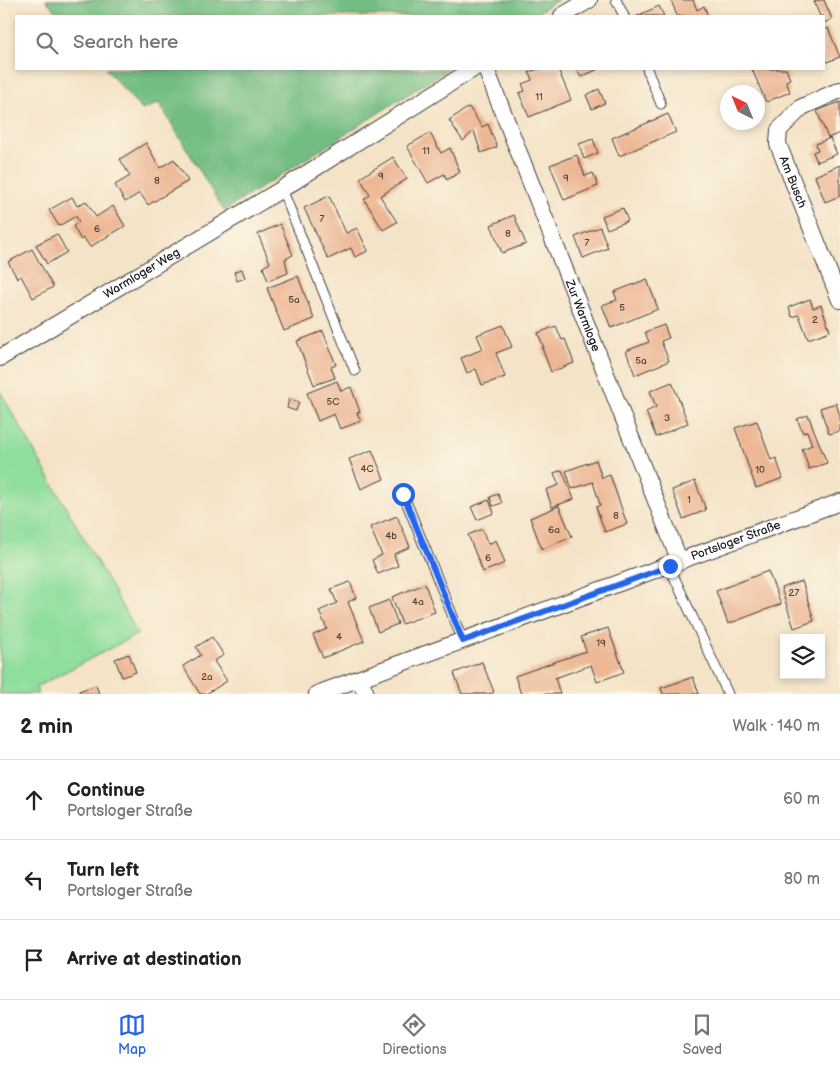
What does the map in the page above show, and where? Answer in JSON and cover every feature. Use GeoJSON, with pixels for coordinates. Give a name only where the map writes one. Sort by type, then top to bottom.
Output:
{"type":"FeatureCollection","features":[{"type":"Feature","properties":{"kind":"street"},"geometry":{"type":"LineString","coordinates":[[564,15],[589,0]]}},
{"type":"Feature","properties":{"kind":"street","name":"Warmloger Weg"},"geometry":{"type":"LineString","coordinates":[[0,358],[282,189],[471,70]]}},
{"type":"Feature","properties":{"kind":"street","name":"Zur Warmloge"},"geometry":{"type":"LineString","coordinates":[[486,70],[675,564]]}},
{"type":"Feature","properties":{"kind":"street","name":"Am Busch"},"geometry":{"type":"LineString","coordinates":[[840,90],[802,107],[779,130],[778,144],[840,300]]}},
{"type":"Feature","properties":{"kind":"street","name":"Portsloger Straße"},"geometry":{"type":"LineString","coordinates":[[317,694],[840,502]]}},
{"type":"Feature","properties":{"kind":"street"},"geometry":{"type":"LineString","coordinates":[[360,678],[366,694]]}},
{"type":"Feature","properties":{"kind":"lane"},"geometry":{"type":"LineString","coordinates":[[616,0],[624,15]]}},
{"type":"Feature","properties":{"kind":"lane"},"geometry":{"type":"LineString","coordinates":[[647,70],[661,104]]}},
{"type":"Feature","properties":{"kind":"lane"},"geometry":{"type":"LineString","coordinates":[[282,189],[355,371]]}},
{"type":"Feature","properties":{"kind":"lane"},"geometry":{"type":"LineString","coordinates":[[403,494],[463,641]]}},
{"type":"Feature","properties":{"kind":"lane"},"geometry":{"type":"LineString","coordinates":[[675,564],[728,694]]}},
{"type":"Feature","properties":{"kind":"green space"},"geometry":{"type":"Polygon","coordinates":[[[46,0],[558,0],[534,15],[59,15],[46,0]]]}},
{"type":"Feature","properties":{"kind":"green space"},"geometry":{"type":"Polygon","coordinates":[[[107,70],[446,70],[224,211],[159,103],[142,110],[107,70]]]}},
{"type":"Feature","properties":{"kind":"green space"},"geometry":{"type":"Polygon","coordinates":[[[0,391],[138,634],[36,687],[39,694],[0,694],[0,391]]]}},
{"type":"Feature","properties":{"kind":"building"},"geometry":{"type":"Polygon","coordinates":[[[671,0],[693,0],[697,10],[704,6],[708,15],[677,15],[671,0]]]}},
{"type":"Feature","properties":{"kind":"building"},"geometry":{"type":"Polygon","coordinates":[[[824,0],[832,19],[825,22],[825,15],[820,15],[814,2],[824,0]]]}},
{"type":"Feature","properties":{"kind":"building"},"geometry":{"type":"Polygon","coordinates":[[[659,6],[664,15],[639,15],[659,6]]]}},
{"type":"Feature","properties":{"kind":"building"},"geometry":{"type":"Polygon","coordinates":[[[828,28],[840,57],[825,63],[825,30],[828,28]]]}},
{"type":"Feature","properties":{"kind":"building"},"geometry":{"type":"Polygon","coordinates":[[[536,70],[558,70],[571,100],[529,117],[519,93],[525,91],[522,84],[532,80],[529,72],[536,70]]]}},
{"type":"Feature","properties":{"kind":"building"},"geometry":{"type":"Polygon","coordinates":[[[577,70],[596,70],[581,77],[577,70]]]}},
{"type":"Feature","properties":{"kind":"building"},"geometry":{"type":"Polygon","coordinates":[[[752,70],[786,70],[790,79],[786,81],[790,92],[766,102],[765,85],[759,85],[752,70]]]}},
{"type":"Feature","properties":{"kind":"building"},"geometry":{"type":"Polygon","coordinates":[[[599,89],[605,103],[592,109],[586,95],[599,89]]]}},
{"type":"Feature","properties":{"kind":"building"},"geometry":{"type":"Polygon","coordinates":[[[840,102],[840,133],[828,138],[817,111],[840,102]]]}},
{"type":"Feature","properties":{"kind":"building"},"geometry":{"type":"Polygon","coordinates":[[[469,107],[482,127],[488,124],[497,147],[481,153],[474,131],[463,141],[449,120],[469,107]]]}},
{"type":"Feature","properties":{"kind":"building"},"geometry":{"type":"Polygon","coordinates":[[[668,114],[676,132],[619,156],[612,138],[668,114]]]}},
{"type":"Feature","properties":{"kind":"building"},"geometry":{"type":"Polygon","coordinates":[[[430,133],[441,153],[450,148],[460,172],[447,180],[444,174],[428,183],[407,146],[430,133]]]}},
{"type":"Feature","properties":{"kind":"building"},"geometry":{"type":"Polygon","coordinates":[[[830,138],[837,154],[817,162],[813,152],[818,150],[816,144],[830,138]]]}},
{"type":"Feature","properties":{"kind":"building"},"geometry":{"type":"Polygon","coordinates":[[[593,139],[598,153],[584,159],[579,144],[593,139]]]}},
{"type":"Feature","properties":{"kind":"building"},"geometry":{"type":"Polygon","coordinates":[[[146,143],[160,168],[174,159],[188,181],[148,205],[140,193],[125,202],[115,185],[130,176],[120,159],[146,143]]]}},
{"type":"Feature","properties":{"kind":"building"},"geometry":{"type":"Polygon","coordinates":[[[577,155],[585,176],[593,173],[598,186],[564,200],[550,165],[577,155]]]}},
{"type":"Feature","properties":{"kind":"building"},"geometry":{"type":"Polygon","coordinates":[[[393,157],[407,179],[380,196],[397,222],[383,230],[364,199],[370,195],[360,178],[393,157]]]}},
{"type":"Feature","properties":{"kind":"building"},"geometry":{"type":"Polygon","coordinates":[[[840,165],[840,196],[825,202],[815,176],[840,165]]]}},
{"type":"Feature","properties":{"kind":"building"},"geometry":{"type":"Polygon","coordinates":[[[329,196],[346,233],[357,228],[368,251],[355,257],[351,248],[328,259],[304,208],[329,196]]]}},
{"type":"Feature","properties":{"kind":"building"},"geometry":{"type":"Polygon","coordinates":[[[72,197],[77,206],[86,201],[96,217],[113,206],[125,226],[90,247],[84,238],[81,240],[73,226],[79,222],[76,216],[59,226],[49,210],[72,197]]]}},
{"type":"Feature","properties":{"kind":"building"},"geometry":{"type":"Polygon","coordinates":[[[623,208],[628,221],[607,229],[602,216],[623,208]]]}},
{"type":"Feature","properties":{"kind":"building"},"geometry":{"type":"Polygon","coordinates":[[[514,215],[526,244],[502,253],[491,225],[514,215]]]}},
{"type":"Feature","properties":{"kind":"building"},"geometry":{"type":"Polygon","coordinates":[[[280,224],[293,255],[285,259],[288,273],[268,281],[263,267],[270,263],[258,234],[280,224]]]}},
{"type":"Feature","properties":{"kind":"building"},"geometry":{"type":"Polygon","coordinates":[[[600,227],[608,248],[583,258],[575,237],[600,227]]]}},
{"type":"Feature","properties":{"kind":"building"},"geometry":{"type":"Polygon","coordinates":[[[57,234],[67,252],[47,264],[36,245],[57,234]]]}},
{"type":"Feature","properties":{"kind":"building"},"geometry":{"type":"Polygon","coordinates":[[[32,249],[53,287],[33,298],[21,276],[17,278],[8,262],[32,249]]]}},
{"type":"Feature","properties":{"kind":"building"},"geometry":{"type":"Polygon","coordinates":[[[242,269],[245,278],[237,281],[234,272],[242,269]]]}},
{"type":"Feature","properties":{"kind":"building"},"geometry":{"type":"Polygon","coordinates":[[[298,276],[314,319],[284,331],[267,288],[298,276]]]}},
{"type":"Feature","properties":{"kind":"building"},"geometry":{"type":"Polygon","coordinates":[[[647,279],[658,309],[611,328],[602,305],[617,300],[614,292],[647,279]]]}},
{"type":"Feature","properties":{"kind":"building"},"geometry":{"type":"Polygon","coordinates":[[[810,299],[813,308],[821,305],[830,331],[808,339],[799,315],[792,317],[789,307],[810,299]]]}},
{"type":"Feature","properties":{"kind":"building"},"geometry":{"type":"Polygon","coordinates":[[[503,325],[512,347],[496,353],[505,377],[482,385],[476,369],[467,373],[461,358],[483,349],[477,335],[503,325]]]}},
{"type":"Feature","properties":{"kind":"building"},"geometry":{"type":"Polygon","coordinates":[[[664,325],[669,338],[661,341],[669,361],[635,375],[626,351],[649,342],[645,332],[664,325]]]}},
{"type":"Feature","properties":{"kind":"building"},"geometry":{"type":"Polygon","coordinates":[[[556,326],[562,340],[565,339],[574,363],[551,372],[538,333],[556,326]]]}},
{"type":"Feature","properties":{"kind":"building"},"geometry":{"type":"Polygon","coordinates":[[[323,331],[336,365],[331,367],[335,378],[314,385],[297,341],[323,331]]]}},
{"type":"Feature","properties":{"kind":"building"},"geometry":{"type":"Polygon","coordinates":[[[337,381],[341,391],[351,387],[360,412],[357,413],[361,421],[340,429],[334,414],[318,421],[307,393],[337,381]]]}},
{"type":"Feature","properties":{"kind":"building"},"geometry":{"type":"Polygon","coordinates":[[[672,382],[688,423],[656,437],[646,412],[656,407],[650,391],[672,382]]]}},
{"type":"Feature","properties":{"kind":"building"},"geometry":{"type":"Polygon","coordinates":[[[289,399],[299,402],[296,411],[287,408],[289,399]]]}},
{"type":"Feature","properties":{"kind":"building"},"geometry":{"type":"Polygon","coordinates":[[[836,403],[840,416],[840,431],[829,434],[820,408],[836,403]]]}},
{"type":"Feature","properties":{"kind":"building"},"geometry":{"type":"Polygon","coordinates":[[[808,415],[827,463],[809,469],[802,449],[812,445],[807,431],[803,433],[797,419],[808,415]]]}},
{"type":"Feature","properties":{"kind":"building"},"geometry":{"type":"Polygon","coordinates":[[[757,421],[771,460],[776,458],[783,478],[756,488],[735,428],[757,421]]]}},
{"type":"Feature","properties":{"kind":"building"},"geometry":{"type":"Polygon","coordinates":[[[372,450],[384,479],[361,489],[349,459],[372,450]]]}},
{"type":"Feature","properties":{"kind":"building"},"geometry":{"type":"Polygon","coordinates":[[[596,460],[602,478],[610,475],[627,524],[605,532],[596,507],[600,505],[593,482],[572,489],[566,471],[596,460]]]}},
{"type":"Feature","properties":{"kind":"building"},"geometry":{"type":"Polygon","coordinates":[[[562,470],[574,499],[552,507],[546,490],[559,485],[554,473],[562,470]]]}},
{"type":"Feature","properties":{"kind":"building"},"geometry":{"type":"Polygon","coordinates":[[[695,481],[706,510],[683,519],[672,490],[695,481]]]}},
{"type":"Feature","properties":{"kind":"building"},"geometry":{"type":"Polygon","coordinates":[[[498,494],[502,503],[493,506],[490,497],[498,494]]]}},
{"type":"Feature","properties":{"kind":"building"},"geometry":{"type":"Polygon","coordinates":[[[489,500],[494,513],[477,520],[471,507],[489,500]]]}},
{"type":"Feature","properties":{"kind":"building"},"geometry":{"type":"Polygon","coordinates":[[[559,506],[572,537],[542,549],[530,518],[559,506]]]}},
{"type":"Feature","properties":{"kind":"building"},"geometry":{"type":"Polygon","coordinates":[[[397,516],[410,547],[394,554],[398,566],[378,574],[372,560],[382,555],[370,527],[397,516]]]}},
{"type":"Feature","properties":{"kind":"building"},"geometry":{"type":"Polygon","coordinates":[[[482,529],[488,544],[496,540],[505,563],[483,572],[468,535],[482,529]]]}},
{"type":"Feature","properties":{"kind":"building"},"geometry":{"type":"Polygon","coordinates":[[[768,571],[781,604],[728,624],[716,591],[768,571]]]}},
{"type":"Feature","properties":{"kind":"building"},"geometry":{"type":"Polygon","coordinates":[[[802,581],[814,621],[794,628],[781,588],[802,581]]]}},
{"type":"Feature","properties":{"kind":"building"},"geometry":{"type":"Polygon","coordinates":[[[350,582],[356,598],[348,602],[364,641],[323,658],[313,635],[327,629],[319,611],[337,603],[331,589],[350,582]]]}},
{"type":"Feature","properties":{"kind":"building"},"geometry":{"type":"Polygon","coordinates":[[[425,584],[435,612],[402,624],[392,597],[425,584]]]}},
{"type":"Feature","properties":{"kind":"building"},"geometry":{"type":"Polygon","coordinates":[[[389,600],[398,624],[378,632],[369,608],[389,600]]]}},
{"type":"Feature","properties":{"kind":"building"},"geometry":{"type":"Polygon","coordinates":[[[608,628],[624,672],[597,682],[591,665],[555,678],[560,694],[521,694],[515,676],[586,651],[581,637],[608,628]]]}},
{"type":"Feature","properties":{"kind":"building"},"geometry":{"type":"Polygon","coordinates":[[[212,637],[224,655],[214,661],[227,681],[206,694],[200,694],[183,666],[201,655],[196,647],[212,637]]]}},
{"type":"Feature","properties":{"kind":"building"},"geometry":{"type":"Polygon","coordinates":[[[129,654],[136,672],[122,677],[115,659],[129,654]]]}},
{"type":"Feature","properties":{"kind":"building"},"geometry":{"type":"Polygon","coordinates":[[[482,662],[494,692],[490,694],[462,694],[454,673],[482,662]]]}},
{"type":"Feature","properties":{"kind":"building"},"geometry":{"type":"Polygon","coordinates":[[[693,677],[699,694],[663,694],[661,688],[693,677]]]}},
{"type":"Feature","properties":{"kind":"building"},"geometry":{"type":"Polygon","coordinates":[[[96,685],[99,694],[80,694],[79,691],[96,685]]]}},
{"type":"Feature","properties":{"kind":"route"},"geometry":{"type":"LineString","coordinates":[[403,494],[463,641],[670,566]]}}]}
